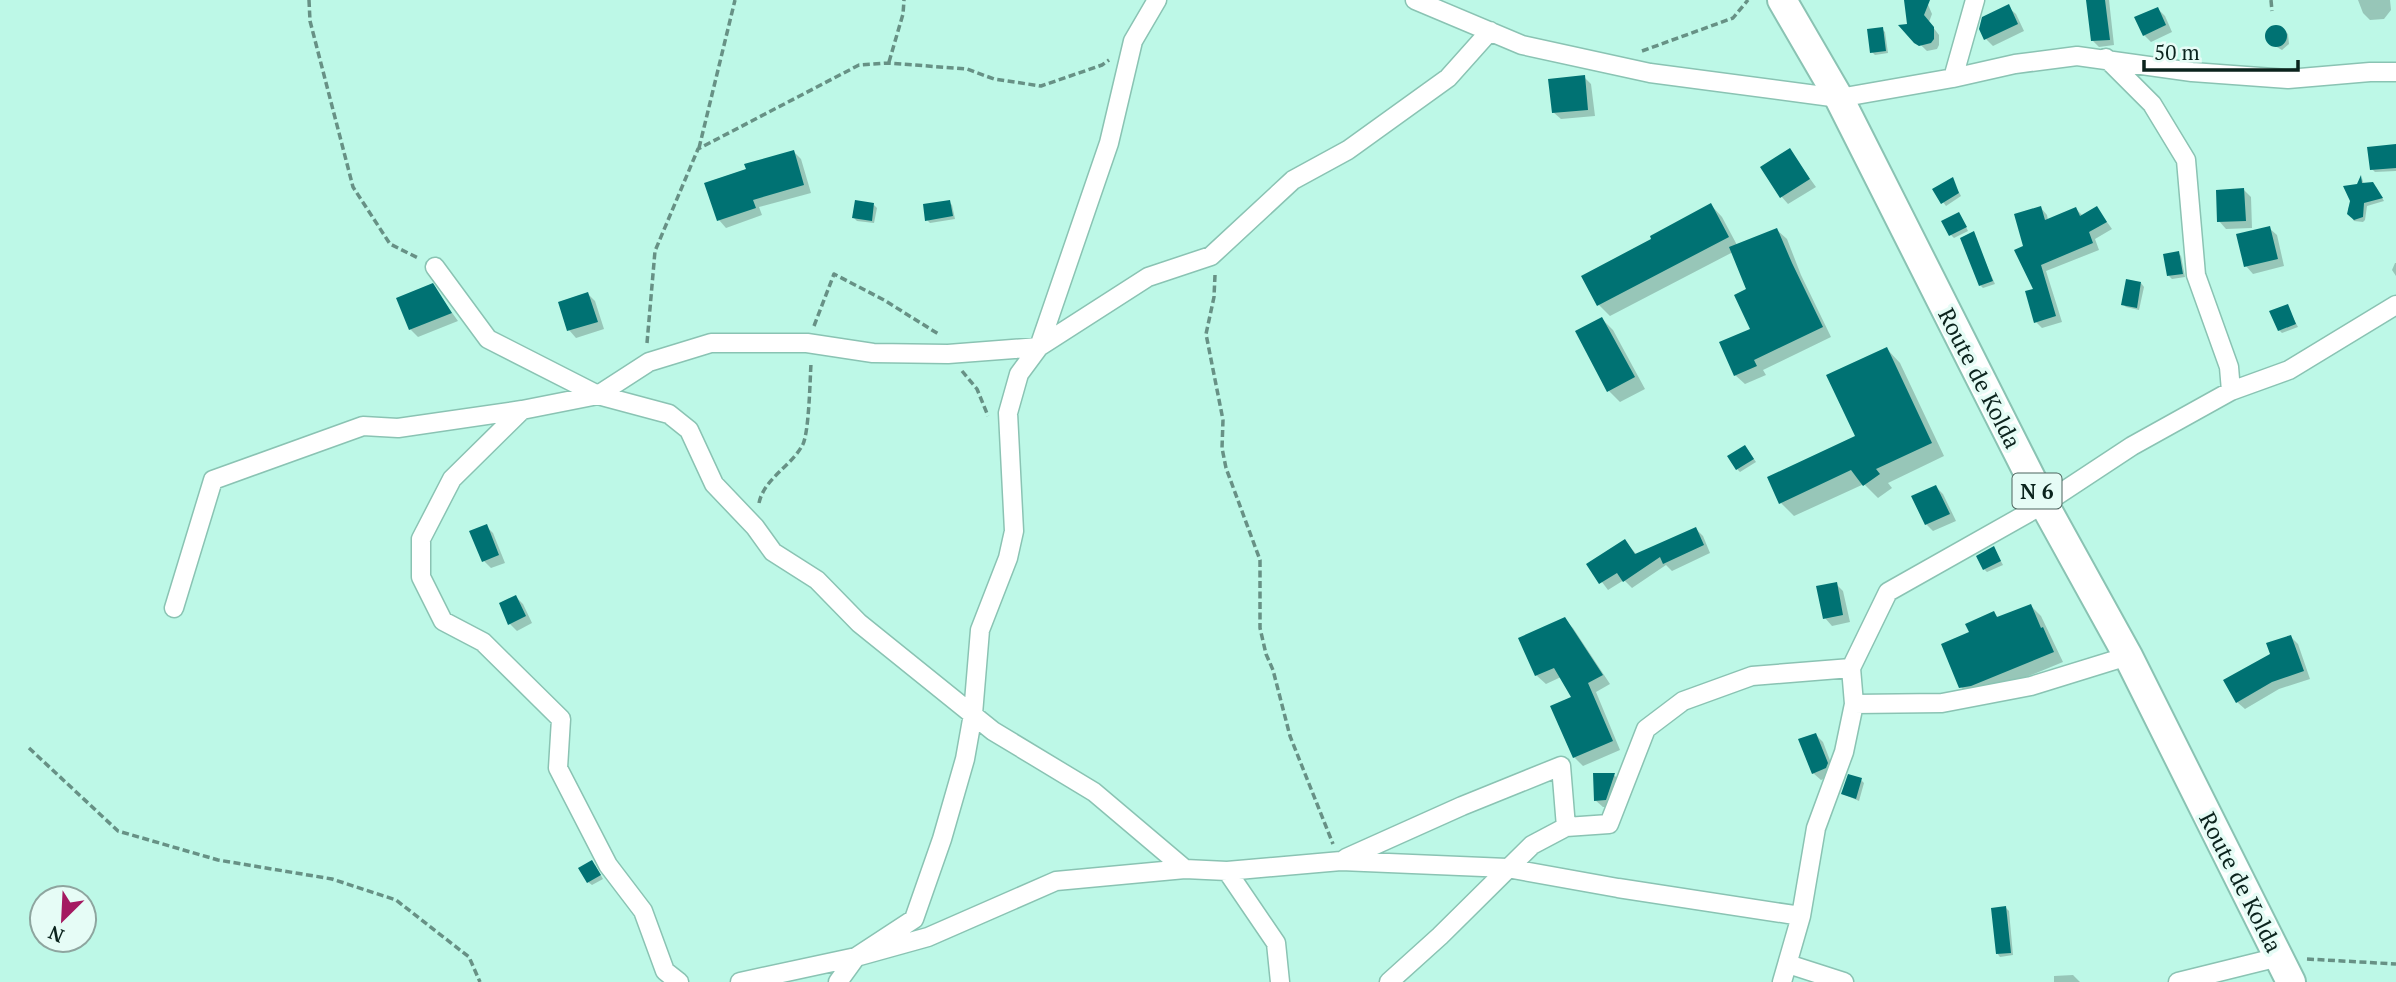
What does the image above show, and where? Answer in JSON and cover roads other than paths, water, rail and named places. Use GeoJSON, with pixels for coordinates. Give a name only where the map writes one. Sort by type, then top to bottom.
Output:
{"type":"FeatureCollection","features":[{"type":"Feature","properties":{"kind":"main road","name":"Route de Kolda"},"geometry":{"type":"LineString","coordinates":[[1782,0],[1839,99],[2044,504],[2128,656],[2285,970]]}},
{"type":"Feature","properties":{"kind":"street"},"geometry":{"type":"LineString","coordinates":[[838,982],[856,957],[914,919],[942,839],[965,759],[973,714],[980,630],[1009,558],[1014,531],[1008,413],[1019,374],[1039,347],[1109,143],[1132,41],[1157,0]]}},
{"type":"Feature","properties":{"kind":"street"},"geometry":{"type":"LineString","coordinates":[[1415,0],[1522,45],[1650,73],[1839,99],[2015,64],[2077,56],[2192,72],[2288,79],[2396,72]]}},
{"type":"Feature","properties":{"kind":"street"},"geometry":{"type":"LineString","coordinates":[[1953,78],[1976,0]]}},
{"type":"Feature","properties":{"kind":"street"},"geometry":{"type":"LineString","coordinates":[[174,608],[213,480],[363,426],[398,428],[522,410],[598,395],[649,362],[712,343],[807,343],[873,354],[948,354],[1039,347],[1148,277],[1211,256],[1293,180],[1348,150],[1448,78],[1490,31]]}},
{"type":"Feature","properties":{"kind":"street"},"geometry":{"type":"LineString","coordinates":[[2106,58],[2152,104],[2186,160],[2196,275],[2229,368],[2231,391]]}},
{"type":"Feature","properties":{"kind":"street"},"geometry":{"type":"LineString","coordinates":[[435,267],[488,339],[598,395],[670,414],[690,430],[714,484],[755,527],[774,552],[817,580],[859,623],[993,732],[1094,792],[1185,869]]}},
{"type":"Feature","properties":{"kind":"street"},"geometry":{"type":"LineString","coordinates":[[1782,982],[1801,916],[1816,828],[1844,752],[1854,704],[1851,668],[1888,592],[2044,504],[2132,446],[2231,391],[2290,370],[2396,304]]}},
{"type":"Feature","properties":{"kind":"street"},"geometry":{"type":"LineString","coordinates":[[522,410],[452,480],[421,539],[421,577],[443,621],[483,642],[561,719],[558,768],[608,865],[643,911],[665,971],[679,982]]}},
{"type":"Feature","properties":{"kind":"street"},"geometry":{"type":"LineString","coordinates":[[1854,704],[1942,704],[2031,685],[2128,656]]}},
{"type":"Feature","properties":{"kind":"street"},"geometry":{"type":"LineString","coordinates":[[1389,982],[1440,936],[1531,845],[1566,827],[1609,824],[1646,729],[1683,701],[1752,676],[1851,668]]}},
{"type":"Feature","properties":{"kind":"street"},"geometry":{"type":"LineString","coordinates":[[1341,861],[1462,806],[1561,766],[1566,827]]}},
{"type":"Feature","properties":{"kind":"street"},"geometry":{"type":"LineString","coordinates":[[740,982],[856,957],[928,937],[1056,881],[1185,869],[1227,871],[1341,861],[1507,868],[1801,916]]}},
{"type":"Feature","properties":{"kind":"street"},"geometry":{"type":"LineString","coordinates":[[1227,871],[1276,943],[1280,982]]}},
{"type":"Feature","properties":{"kind":"street"},"geometry":{"type":"LineString","coordinates":[[1788,964],[1844,982]]}},
{"type":"Feature","properties":{"kind":"street"},"geometry":{"type":"LineString","coordinates":[[2178,982],[2285,970]]}}]}
